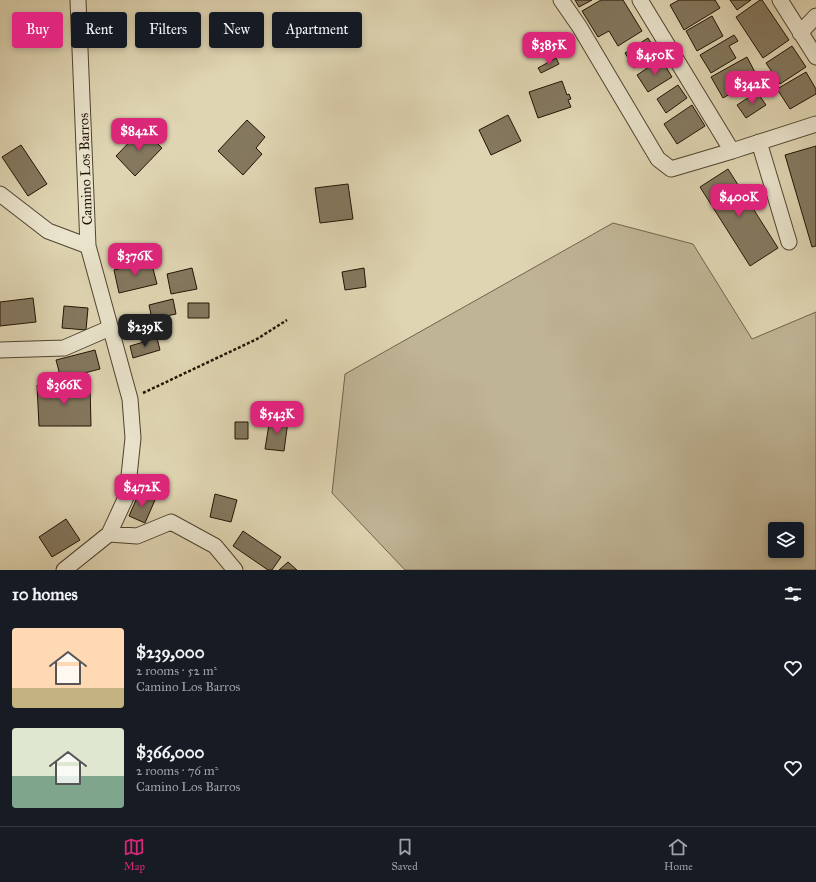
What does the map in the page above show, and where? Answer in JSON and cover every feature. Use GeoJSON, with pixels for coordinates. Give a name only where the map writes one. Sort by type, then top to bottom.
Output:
{"type":"FeatureCollection","features":[{"type":"Feature","properties":{"kind":"street","name":"Camino Los Barros"},"geometry":{"type":"LineString","coordinates":[[64,570],[109,534],[127,495],[133,438],[130,399],[88,246],[78,0]]}},
{"type":"Feature","properties":{"kind":"street"},"geometry":{"type":"LineString","coordinates":[[561,0],[579,26],[658,159],[671,169],[816,124]]}},
{"type":"Feature","properties":{"kind":"street"},"geometry":{"type":"LineString","coordinates":[[640,0],[732,151]]}},
{"type":"Feature","properties":{"kind":"street"},"geometry":{"type":"LineString","coordinates":[[780,0],[816,58]]}},
{"type":"Feature","properties":{"kind":"street"},"geometry":{"type":"LineString","coordinates":[[800,33],[816,16]]}},
{"type":"Feature","properties":{"kind":"street"},"geometry":{"type":"LineString","coordinates":[[759,142],[789,242]]}},
{"type":"Feature","properties":{"kind":"street"},"geometry":{"type":"LineString","coordinates":[[0,194],[48,232],[88,246]]}},
{"type":"Feature","properties":{"kind":"street"},"geometry":{"type":"LineString","coordinates":[[0,350],[64,348],[110,328]]}},
{"type":"Feature","properties":{"kind":"street"},"geometry":{"type":"LineString","coordinates":[[109,534],[137,536],[171,522],[215,546],[235,570]]}},
{"type":"Feature","properties":{"kind":"path"},"geometry":{"type":"LineString","coordinates":[[130,399],[256,339],[287,320]]}},
{"type":"Feature","properties":{"kind":"shaded area"},"geometry":{"type":"Polygon","coordinates":[[[613,223],[693,244],[752,339],[816,312],[816,570],[405,570],[332,493],[345,374],[613,223]]]}},
{"type":"Feature","properties":{"kind":"building"},"geometry":{"type":"Polygon","coordinates":[[[575,0],[592,0],[579,7],[575,0]]]}},
{"type":"Feature","properties":{"kind":"building"},"geometry":{"type":"Polygon","coordinates":[[[601,0],[623,0],[642,31],[618,46],[609,31],[598,37],[582,11],[601,0]]]}},
{"type":"Feature","properties":{"kind":"building"},"geometry":{"type":"Polygon","coordinates":[[[679,0],[715,0],[720,8],[684,30],[670,5],[679,0]]]}},
{"type":"Feature","properties":{"kind":"building"},"geometry":{"type":"Polygon","coordinates":[[[730,0],[751,0],[737,10],[730,0]]]}},
{"type":"Feature","properties":{"kind":"building"},"geometry":{"type":"Polygon","coordinates":[[[762,0],[789,40],[763,58],[736,17],[762,0]]]}},
{"type":"Feature","properties":{"kind":"building"},"geometry":{"type":"Polygon","coordinates":[[[712,16],[723,36],[697,51],[686,31],[712,16]]]}},
{"type":"Feature","properties":{"kind":"building"},"geometry":{"type":"Polygon","coordinates":[[[734,35],[738,41],[729,46],[736,58],[711,73],[700,55],[734,35]]]}},
{"type":"Feature","properties":{"kind":"building"},"geometry":{"type":"Polygon","coordinates":[[[648,38],[658,54],[634,68],[625,53],[648,38]]]}},
{"type":"Feature","properties":{"kind":"building"},"geometry":{"type":"Polygon","coordinates":[[[792,46],[806,67],[780,84],[766,63],[792,46]]]}},
{"type":"Feature","properties":{"kind":"building"},"geometry":{"type":"Polygon","coordinates":[[[747,57],[758,78],[723,98],[711,77],[747,57]]]}},
{"type":"Feature","properties":{"kind":"building"},"geometry":{"type":"Polygon","coordinates":[[[556,58],[559,64],[541,73],[538,68],[556,58]]]}},
{"type":"Feature","properties":{"kind":"building"},"geometry":{"type":"Polygon","coordinates":[[[661,59],[672,77],[648,92],[637,75],[661,59]]]}},
{"type":"Feature","properties":{"kind":"building"},"geometry":{"type":"Polygon","coordinates":[[[806,72],[816,89],[816,94],[790,109],[777,89],[806,72]]]}},
{"type":"Feature","properties":{"kind":"building"},"geometry":{"type":"Polygon","coordinates":[[[562,81],[567,95],[569,94],[571,99],[568,100],[571,107],[538,118],[529,92],[562,81]]]}},
{"type":"Feature","properties":{"kind":"building"},"geometry":{"type":"Polygon","coordinates":[[[678,85],[687,98],[666,113],[657,99],[678,85]]]}},
{"type":"Feature","properties":{"kind":"building"},"geometry":{"type":"Polygon","coordinates":[[[757,92],[766,105],[746,118],[737,105],[757,92]]]}},
{"type":"Feature","properties":{"kind":"building"},"geometry":{"type":"Polygon","coordinates":[[[692,105],[705,126],[677,144],[664,124],[692,105]]]}},
{"type":"Feature","properties":{"kind":"building"},"geometry":{"type":"Polygon","coordinates":[[[508,115],[521,141],[491,155],[479,130],[508,115]]]}},
{"type":"Feature","properties":{"kind":"building"},"geometry":{"type":"Polygon","coordinates":[[[247,120],[265,137],[256,148],[262,154],[243,175],[218,151],[247,120]]]}},
{"type":"Feature","properties":{"kind":"building"},"geometry":{"type":"Polygon","coordinates":[[[142,129],[162,148],[135,176],[116,156],[142,129]]]}},
{"type":"Feature","properties":{"kind":"building"},"geometry":{"type":"Polygon","coordinates":[[[21,145],[47,184],[28,196],[2,157],[21,145]]]}},
{"type":"Feature","properties":{"kind":"building"},"geometry":{"type":"Polygon","coordinates":[[[816,146],[816,246],[812,247],[785,155],[816,146]]]}},
{"type":"Feature","properties":{"kind":"building"},"geometry":{"type":"Polygon","coordinates":[[[728,169],[778,248],[750,266],[700,187],[728,169]]]}},
{"type":"Feature","properties":{"kind":"building"},"geometry":{"type":"Polygon","coordinates":[[[348,184],[353,219],[320,223],[315,188],[348,184]]]}},
{"type":"Feature","properties":{"kind":"building"},"geometry":{"type":"Polygon","coordinates":[[[151,261],[157,284],[119,293],[114,270],[151,261]]]}},
{"type":"Feature","properties":{"kind":"building"},"geometry":{"type":"Polygon","coordinates":[[[192,268],[197,289],[171,294],[167,274],[192,268]]]}},
{"type":"Feature","properties":{"kind":"building"},"geometry":{"type":"Polygon","coordinates":[[[364,268],[366,287],[345,290],[342,272],[364,268]]]}},
{"type":"Feature","properties":{"kind":"building"},"geometry":{"type":"Polygon","coordinates":[[[33,298],[36,322],[0,326],[0,302],[33,298]]]}},
{"type":"Feature","properties":{"kind":"building"},"geometry":{"type":"Polygon","coordinates":[[[173,299],[176,314],[152,319],[149,305],[173,299]]]}},
{"type":"Feature","properties":{"kind":"building"},"geometry":{"type":"Polygon","coordinates":[[[188,303],[209,303],[209,318],[188,318],[188,303]]]}},
{"type":"Feature","properties":{"kind":"building"},"geometry":{"type":"Polygon","coordinates":[[[64,306],[88,308],[86,330],[62,328],[64,306]]]}},
{"type":"Feature","properties":{"kind":"building"},"geometry":{"type":"Polygon","coordinates":[[[157,338],[160,350],[133,358],[130,346],[157,338]]]}},
{"type":"Feature","properties":{"kind":"building"},"geometry":{"type":"Polygon","coordinates":[[[95,350],[100,369],[61,379],[56,360],[95,350]]]}},
{"type":"Feature","properties":{"kind":"building"},"geometry":{"type":"Polygon","coordinates":[[[37,385],[90,386],[91,426],[39,426],[37,385]]]}},
{"type":"Feature","properties":{"kind":"building"},"geometry":{"type":"Polygon","coordinates":[[[270,418],[288,421],[284,451],[265,449],[270,418]]]}},
{"type":"Feature","properties":{"kind":"building"},"geometry":{"type":"Polygon","coordinates":[[[235,422],[248,422],[248,439],[235,439],[235,422]]]}},
{"type":"Feature","properties":{"kind":"building"},"geometry":{"type":"Polygon","coordinates":[[[139,493],[155,500],[145,523],[129,516],[139,493]]]}},
{"type":"Feature","properties":{"kind":"building"},"geometry":{"type":"Polygon","coordinates":[[[215,494],[237,500],[231,522],[210,517],[215,494]]]}},
{"type":"Feature","properties":{"kind":"building"},"geometry":{"type":"Polygon","coordinates":[[[66,519],[80,540],[52,557],[39,537],[66,519]]]}},
{"type":"Feature","properties":{"kind":"building"},"geometry":{"type":"Polygon","coordinates":[[[243,531],[281,557],[272,570],[268,570],[233,546],[243,531]]]}},
{"type":"Feature","properties":{"kind":"building"},"geometry":{"type":"Polygon","coordinates":[[[288,562],[297,570],[279,570],[288,562]]]}}]}
